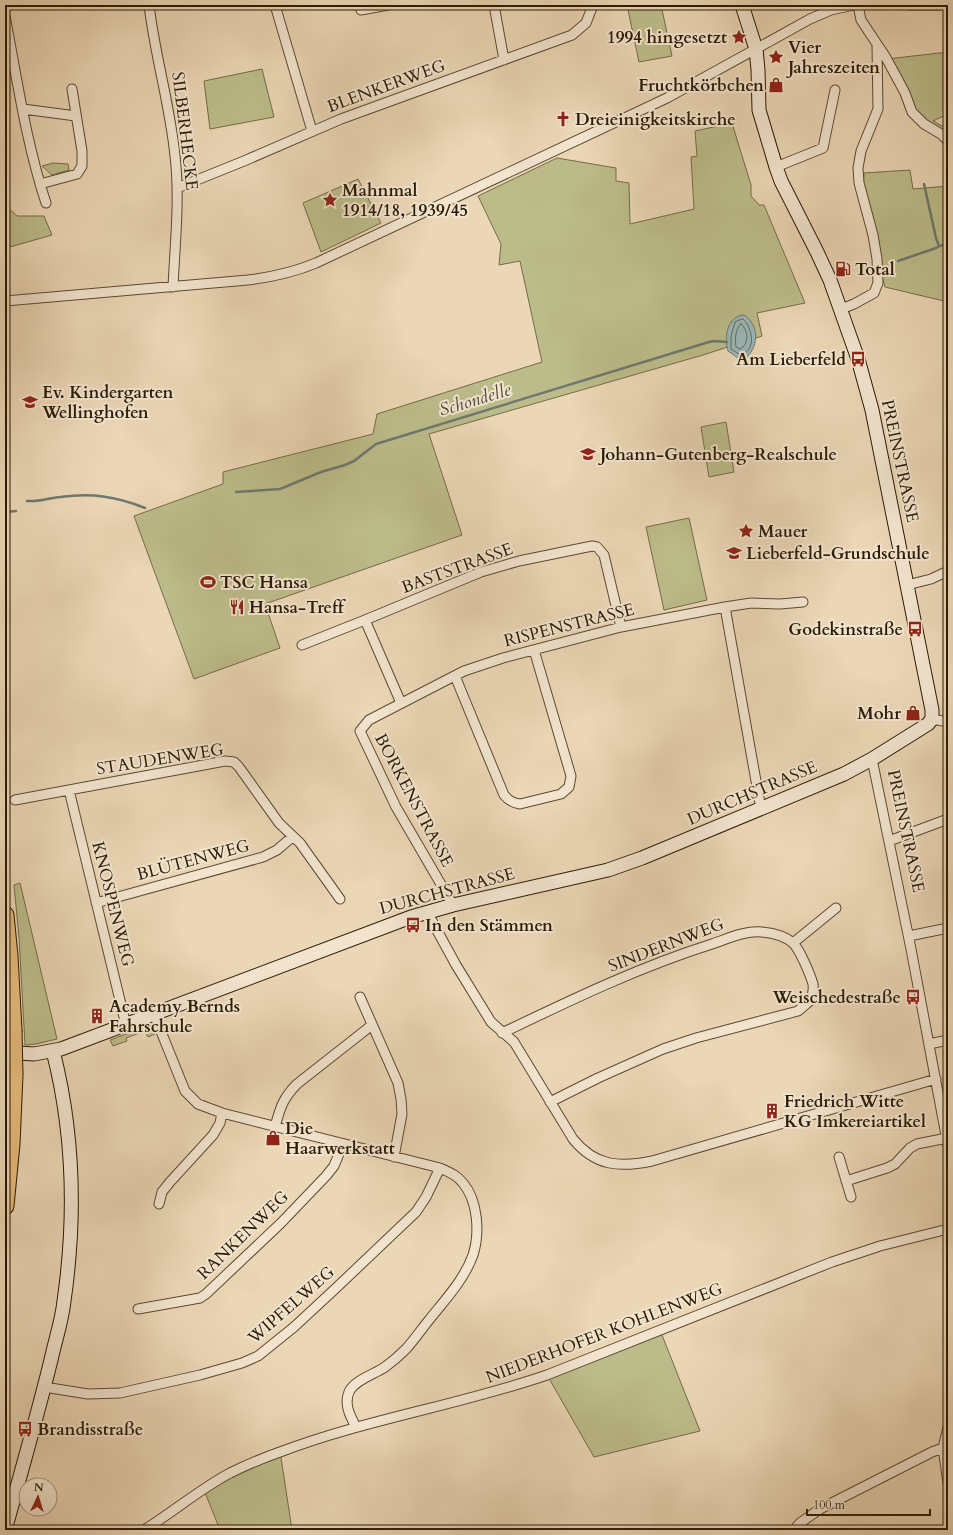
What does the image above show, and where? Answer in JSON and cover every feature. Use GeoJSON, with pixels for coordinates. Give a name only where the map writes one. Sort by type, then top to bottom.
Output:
{"type":"FeatureCollection","features":[{"type":"Feature","properties":{"kind":"highway"},"geometry":{"type":"LineString","coordinates":[[5,915],[14,1030],[11,1144],[5,1206]]}},
{"type":"Feature","properties":{"kind":"street","name":"SILBERHECKE"},"geometry":{"type":"LineString","coordinates":[[149,5],[170,121],[177,188],[173,287]]}},
{"type":"Feature","properties":{"kind":"street"},"geometry":{"type":"LineString","coordinates":[[275,5],[312,131]]}},
{"type":"Feature","properties":{"kind":"street"},"geometry":{"type":"LineString","coordinates":[[361,10],[388,5]]}},
{"type":"Feature","properties":{"kind":"street"},"geometry":{"type":"LineString","coordinates":[[494,5],[504,60]]}},
{"type":"Feature","properties":{"kind":"street","name":"BLENKERWEG"},"geometry":{"type":"LineString","coordinates":[[177,188],[312,131],[572,35],[586,22],[593,5]]}},
{"type":"Feature","properties":{"kind":"street","name":"PREINSTRASSE"},"geometry":{"type":"LineString","coordinates":[[742,5],[756,50],[759,110],[776,167],[817,252],[841,309],[859,363],[872,410],[932,710],[932,719],[928,724],[872,759],[909,936],[947,1142]]}},
{"type":"Feature","properties":{"kind":"street"},"geometry":{"type":"LineString","coordinates":[[5,301],[275,277],[295,272],[662,100],[756,50],[779,35],[821,14],[854,5]]}},
{"type":"Feature","properties":{"kind":"street"},"geometry":{"type":"LineString","coordinates":[[858,5],[860,20],[885,56],[900,83],[912,112],[924,124],[941,134],[948,141]]}},
{"type":"Feature","properties":{"kind":"street"},"geometry":{"type":"LineString","coordinates":[[910,5],[939,5]]}},
{"type":"Feature","properties":{"kind":"street"},"geometry":{"type":"LineString","coordinates":[[5,16],[23,109],[40,184],[46,203]]}},
{"type":"Feature","properties":{"kind":"street"},"geometry":{"type":"LineString","coordinates":[[841,309],[874,293],[878,283],[877,259],[873,235],[859,183],[858,168],[861,151],[878,110],[877,46]]}},
{"type":"Feature","properties":{"kind":"street"},"geometry":{"type":"LineString","coordinates":[[40,184],[77,174],[82,166],[82,150],[72,90]]}},
{"type":"Feature","properties":{"kind":"street"},"geometry":{"type":"LineString","coordinates":[[776,167],[822,148],[835,90]]}},
{"type":"Feature","properties":{"kind":"street"},"geometry":{"type":"LineString","coordinates":[[23,109],[76,116]]}},
{"type":"Feature","properties":{"kind":"street","name":"BASTSTRASSE"},"geometry":{"type":"LineString","coordinates":[[302,645],[481,572],[519,561],[592,546],[597,547],[604,554],[621,627]]}},
{"type":"Feature","properties":{"kind":"street"},"geometry":{"type":"LineString","coordinates":[[907,586],[930,579],[948,571]]}},
{"type":"Feature","properties":{"kind":"street","name":"RISPENSTRASSE"},"geometry":{"type":"LineString","coordinates":[[360,731],[370,720],[401,702],[455,676],[491,661],[621,627],[725,607],[751,603],[780,604],[803,602]]}},
{"type":"Feature","properties":{"kind":"street"},"geometry":{"type":"LineString","coordinates":[[725,607],[761,809]]}},
{"type":"Feature","properties":{"kind":"street"},"geometry":{"type":"LineString","coordinates":[[365,620],[401,702]]}},
{"type":"Feature","properties":{"kind":"street"},"geometry":{"type":"LineString","coordinates":[[455,676],[504,794],[508,799],[514,803],[520,804],[561,794],[569,787],[571,776],[534,650]]}},
{"type":"Feature","properties":{"kind":"street"},"geometry":{"type":"LineString","coordinates":[[932,719],[948,722]]}},
{"type":"Feature","properties":{"kind":"street","name":"BORKENSTRASSE"},"geometry":{"type":"LineString","coordinates":[[360,731],[396,807],[453,905]]}},
{"type":"Feature","properties":{"kind":"street","name":"DURCHSTRASSE"},"geometry":{"type":"LineString","coordinates":[[5,1052],[34,1054],[52,1051],[126,1025],[387,925],[453,905],[608,870],[642,858],[761,809],[844,774],[872,759]]}},
{"type":"Feature","properties":{"kind":"street","name":"STAUDENWEG"},"geometry":{"type":"LineString","coordinates":[[15,800],[225,761],[234,762],[279,823],[300,843],[340,899]]}},
{"type":"Feature","properties":{"kind":"street","name":"KNOSPENWEG"},"geometry":{"type":"LineString","coordinates":[[69,790],[126,1025]]}},
{"type":"Feature","properties":{"kind":"street"},"geometry":{"type":"LineString","coordinates":[[889,840],[948,819]]}},
{"type":"Feature","properties":{"kind":"street","name":"BLÜTENWEG"},"geometry":{"type":"LineString","coordinates":[[96,903],[263,857],[277,850],[292,837]]}},
{"type":"Feature","properties":{"kind":"street"},"geometry":{"type":"LineString","coordinates":[[550,1102],[604,1075],[663,1049],[696,1038],[798,1011],[812,999],[813,986],[799,952],[793,943],[836,908]]}},
{"type":"Feature","properties":{"kind":"street"},"geometry":{"type":"LineString","coordinates":[[427,912],[456,965],[491,1022],[514,1042],[573,1139],[582,1149],[592,1156],[606,1162],[620,1165],[634,1165],[652,1161],[936,1079]]}},
{"type":"Feature","properties":{"kind":"street"},"geometry":{"type":"LineString","coordinates":[[909,936],[948,928]]}},
{"type":"Feature","properties":{"kind":"street","name":"SINDERNWEG"},"geometry":{"type":"LineString","coordinates":[[502,1033],[641,969],[700,947],[742,934],[761,932],[778,935],[793,943]]}},
{"type":"Feature","properties":{"kind":"street"},"geometry":{"type":"LineString","coordinates":[[360,997],[398,1083],[401,1099],[401,1121],[394,1157]]}},
{"type":"Feature","properties":{"kind":"street"},"geometry":{"type":"LineString","coordinates":[[154,1014],[185,1091],[198,1104],[222,1113],[440,1168],[454,1174],[463,1183],[471,1197],[476,1215],[477,1236],[473,1256],[459,1282],[406,1349],[385,1367],[358,1383],[351,1389],[348,1398],[348,1410],[356,1427]]}},
{"type":"Feature","properties":{"kind":"street"},"geometry":{"type":"LineString","coordinates":[[275,1127],[283,1101],[287,1094],[297,1084],[372,1025]]}},
{"type":"Feature","properties":{"kind":"street"},"geometry":{"type":"LineString","coordinates":[[930,1044],[948,1040]]}},
{"type":"Feature","properties":{"kind":"street"},"geometry":{"type":"LineString","coordinates":[[5,1530],[44,1387],[64,1302],[72,1229],[70,1158],[64,1108],[52,1051]]}},
{"type":"Feature","properties":{"kind":"street"},"geometry":{"type":"LineString","coordinates":[[159,1204],[162,1192],[213,1135],[220,1123],[222,1113]]}},
{"type":"Feature","properties":{"kind":"street"},"geometry":{"type":"LineString","coordinates":[[846,1181],[887,1168],[894,1164],[910,1148],[917,1144],[947,1142]]}},
{"type":"Feature","properties":{"kind":"street","name":"RANKENWEG"},"geometry":{"type":"LineString","coordinates":[[138,1309],[200,1298],[206,1294],[281,1223],[326,1176],[334,1166],[343,1144]]}},
{"type":"Feature","properties":{"kind":"street"},"geometry":{"type":"LineString","coordinates":[[839,1157],[851,1197]]}},
{"type":"Feature","properties":{"kind":"street","name":"WIPFELWEG"},"geometry":{"type":"LineString","coordinates":[[44,1387],[88,1394],[120,1393],[242,1364],[258,1356],[289,1331],[416,1212],[426,1197],[440,1168]]}},
{"type":"Feature","properties":{"kind":"street","name":"NIEDERHOFER KOHLENWEG"},"geometry":{"type":"LineString","coordinates":[[144,1530],[229,1474],[280,1451],[356,1427],[492,1393],[521,1384],[832,1262],[880,1246],[948,1228]]}},
{"type":"Feature","properties":{"kind":"street"},"geometry":{"type":"LineString","coordinates":[[948,1427],[943,1448],[948,1483]]}},
{"type":"Feature","properties":{"kind":"street"},"geometry":{"type":"LineString","coordinates":[[794,1530],[800,1523],[820,1509],[932,1452],[943,1448]]}},
{"type":"Feature","properties":{"kind":"green space"},"geometry":{"type":"Polygon","coordinates":[[[627,5],[661,5],[672,56],[639,62],[627,5]]]}},
{"type":"Feature","properties":{"kind":"green space"},"geometry":{"type":"Polygon","coordinates":[[[948,52],[948,114],[933,121],[948,129],[948,151],[939,132],[914,112],[887,59],[948,52]]]}},
{"type":"Feature","properties":{"kind":"green space"},"geometry":{"type":"Polygon","coordinates":[[[262,69],[274,117],[210,129],[204,81],[262,69]]]}},
{"type":"Feature","properties":{"kind":"green space"},"geometry":{"type":"Polygon","coordinates":[[[732,123],[751,185],[751,196],[759,205],[764,205],[805,303],[757,313],[762,336],[703,355],[429,434],[462,535],[265,604],[280,648],[194,679],[134,516],[223,484],[223,472],[373,434],[377,414],[542,362],[520,261],[499,265],[501,244],[478,196],[557,158],[616,168],[616,181],[629,183],[630,224],[694,209],[691,157],[697,156],[695,131],[732,123]]]}},
{"type":"Feature","properties":{"kind":"green space"},"geometry":{"type":"Polygon","coordinates":[[[53,163],[68,164],[69,170],[52,175],[42,166],[53,163]]]}},
{"type":"Feature","properties":{"kind":"green space"},"geometry":{"type":"Polygon","coordinates":[[[910,170],[913,189],[948,186],[948,302],[885,287],[863,191],[864,173],[910,170]]]}},
{"type":"Feature","properties":{"kind":"green space"},"geometry":{"type":"Polygon","coordinates":[[[358,179],[381,223],[321,252],[303,203],[358,179]]]}},
{"type":"Feature","properties":{"kind":"green space"},"geometry":{"type":"Polygon","coordinates":[[[5,205],[17,216],[44,216],[52,235],[10,247],[5,247],[5,205]]]}},
{"type":"Feature","properties":{"kind":"green space"},"geometry":{"type":"Polygon","coordinates":[[[726,422],[734,472],[709,477],[701,427],[726,422]]]}},
{"type":"Feature","properties":{"kind":"green space"},"geometry":{"type":"Polygon","coordinates":[[[689,518],[707,600],[664,610],[646,527],[689,518]]]}},
{"type":"Feature","properties":{"kind":"green space"},"geometry":{"type":"Polygon","coordinates":[[[20,883],[57,1039],[25,1045],[19,937],[14,885],[20,883]]]}},
{"type":"Feature","properties":{"kind":"green space"},"geometry":{"type":"Polygon","coordinates":[[[148,1026],[152,1027],[155,1034],[148,1037],[145,1031],[126,1038],[127,1041],[113,1046],[110,1040],[148,1026]]]}},
{"type":"Feature","properties":{"kind":"green space"},"geometry":{"type":"Polygon","coordinates":[[[660,1330],[700,1431],[594,1457],[547,1375],[660,1330]]]}},
{"type":"Feature","properties":{"kind":"green space"},"geometry":{"type":"Polygon","coordinates":[[[280,1451],[292,1530],[220,1530],[204,1490],[280,1451]]]}},
{"type":"Feature","properties":{"kind":"water"},"geometry":{"type":"Polygon","coordinates":[[[744,315],[752,324],[756,335],[754,347],[751,352],[747,357],[738,358],[728,351],[726,340],[730,323],[738,316],[744,315]]]}},
{"type":"Feature","properties":{"kind":"waterway"},"geometry":{"type":"LineString","coordinates":[[924,184],[939,246]]}},
{"type":"Feature","properties":{"kind":"waterway"},"geometry":{"type":"LineString","coordinates":[[898,261],[936,248],[948,242]]}},
{"type":"Feature","properties":{"kind":"waterway","name":"Schondelle"},"geometry":{"type":"LineString","coordinates":[[236,492],[280,489],[321,472],[354,461],[376,444],[709,342],[727,342]]}},
{"type":"Feature","properties":{"kind":"waterway","name":"Schondelle"},"geometry":{"type":"LineString","coordinates":[[27,501],[83,495],[103,496],[145,508]]}},
{"type":"Feature","properties":{"kind":"waterway","name":"Schondelle"},"geometry":{"type":"LineString","coordinates":[[5,512],[16,511]]}},
{"type":"Feature","properties":{"kind":"place","name":"1994 hingesetzt"},"geometry":{"type":"Point","coordinates":[739,37]}},
{"type":"Feature","properties":{"kind":"place","name":"Vier Jahreszeiten"},"geometry":{"type":"Point","coordinates":[776,57]}},
{"type":"Feature","properties":{"kind":"place","name":"Fruchtkörbchen"},"geometry":{"type":"Point","coordinates":[776,85]}},
{"type":"Feature","properties":{"kind":"place","name":"Dreieinigkeitskirche"},"geometry":{"type":"Point","coordinates":[563,119]}},
{"type":"Feature","properties":{"kind":"place","name":"Mahnmal 1914/18, 1939/45"},"geometry":{"type":"Point","coordinates":[330,200]}},
{"type":"Feature","properties":{"kind":"place","name":"Total"},"geometry":{"type":"Point","coordinates":[843,269]}},
{"type":"Feature","properties":{"kind":"place","name":"Am Lieberfeld"},"geometry":{"type":"Point","coordinates":[858,359]}},
{"type":"Feature","properties":{"kind":"place","name":"Ev. Kindergarten Wellinghofen"},"geometry":{"type":"Point","coordinates":[30,402]}},
{"type":"Feature","properties":{"kind":"place","name":"Johann-Gutenberg-Realschule"},"geometry":{"type":"Point","coordinates":[588,454]}},
{"type":"Feature","properties":{"kind":"place","name":"Mauer"},"geometry":{"type":"Point","coordinates":[746,531]}},
{"type":"Feature","properties":{"kind":"place","name":"Lieberfeld-Grundschule"},"geometry":{"type":"Point","coordinates":[734,553]}},
{"type":"Feature","properties":{"kind":"place","name":"TSC Hansa"},"geometry":{"type":"Point","coordinates":[208,582]}},
{"type":"Feature","properties":{"kind":"place","name":"Hansa-Treff"},"geometry":{"type":"Point","coordinates":[237,607]}},
{"type":"Feature","properties":{"kind":"place","name":"Godekinstraße"},"geometry":{"type":"Point","coordinates":[915,629]}},
{"type":"Feature","properties":{"kind":"place","name":"Mohr"},"geometry":{"type":"Point","coordinates":[913,713]}},
{"type":"Feature","properties":{"kind":"place","name":"In den Stämmen"},"geometry":{"type":"Point","coordinates":[413,925]}},
{"type":"Feature","properties":{"kind":"place","name":"Weischedestraße"},"geometry":{"type":"Point","coordinates":[913,997]}},
{"type":"Feature","properties":{"kind":"place","name":"Academy Bernds Fahrschule"},"geometry":{"type":"Point","coordinates":[97,1016]}},
{"type":"Feature","properties":{"kind":"place","name":"Friedrich Witte KG Imkereiartikel"},"geometry":{"type":"Point","coordinates":[772,1111]}},
{"type":"Feature","properties":{"kind":"place","name":"Die Haarwerkstatt"},"geometry":{"type":"Point","coordinates":[273,1138]}},
{"type":"Feature","properties":{"kind":"place","name":"Brandisstraße"},"geometry":{"type":"Point","coordinates":[25,1429]}}]}
